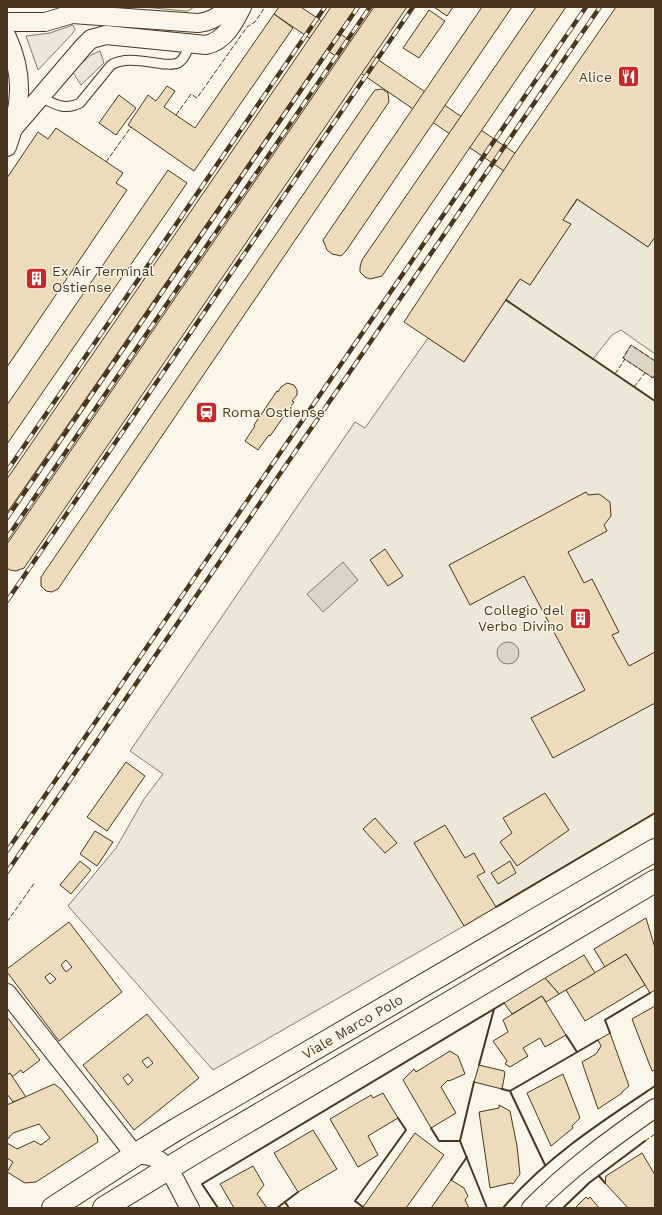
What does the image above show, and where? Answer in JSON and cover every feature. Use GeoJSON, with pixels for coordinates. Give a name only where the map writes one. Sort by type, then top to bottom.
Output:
{"type":"FeatureCollection","features":[{"type":"Feature","properties":{"kind":"main road","name":"Viale Marco Polo"},"geometry":{"type":"LineString","coordinates":[[53,1208],[134,1155],[655,850]]}},
{"type":"Feature","properties":{"kind":"main road","name":"Viale Marco Polo"},"geometry":{"type":"LineString","coordinates":[[104,1208],[168,1168],[655,881]]}},
{"type":"Feature","properties":{"kind":"street"},"geometry":{"type":"LineString","coordinates":[[7,22],[45,22],[74,11],[202,22],[215,18],[229,7]]}},
{"type":"Feature","properties":{"kind":"street"},"geometry":{"type":"LineString","coordinates":[[10,132],[83,47],[95,37],[106,35],[206,45],[214,43],[220,39],[234,23],[242,7]]}},
{"type":"Feature","properties":{"kind":"street"},"geometry":{"type":"LineString","coordinates":[[7,37],[16,59],[19,76],[17,109],[7,147]]}},
{"type":"Feature","properties":{"kind":"street"},"geometry":{"type":"LineString","coordinates":[[7,993],[134,1155],[145,1154],[155,1157],[168,1168],[190,1208]]}},
{"type":"Feature","properties":{"kind":"street"},"geometry":{"type":"LineString","coordinates":[[531,1208],[574,1167],[606,1142],[655,1108]]}},
{"type":"Feature","properties":{"kind":"lane"},"geometry":{"type":"LineString","coordinates":[[40,97],[61,107],[75,106],[80,103],[111,65],[120,61],[175,64],[183,58],[188,44]]}},
{"type":"Feature","properties":{"kind":"shaded area"},"geometry":{"type":"Polygon","coordinates":[[[144,7],[194,7],[188,11],[184,11],[144,7]]]}},
{"type":"Feature","properties":{"kind":"shaded area"},"geometry":{"type":"Polygon","coordinates":[[[73,25],[75,29],[73,33],[38,70],[26,36],[50,33],[73,25]]]}},
{"type":"Feature","properties":{"kind":"shaded area"},"geometry":{"type":"Polygon","coordinates":[[[100,51],[104,63],[81,85],[72,71],[91,55],[100,51]]]}},
{"type":"Feature","properties":{"kind":"shaded area"},"geometry":{"type":"Polygon","coordinates":[[[577,199],[648,247],[655,237],[655,354],[621,330],[612,335],[593,359],[506,300],[520,279],[530,285],[570,225],[563,220],[577,199]]]}},
{"type":"Feature","properties":{"kind":"shaded area"},"geometry":{"type":"Polygon","coordinates":[[[506,300],[655,401],[655,813],[464,926],[213,1070],[68,906],[116,848],[144,799],[163,774],[130,751],[355,422],[365,428],[428,338],[464,362],[506,300]]]}},
{"type":"Feature","properties":{"kind":"shaded area"},"geometry":{"type":"Polygon","coordinates":[[[631,345],[655,361],[655,374],[653,378],[623,358],[631,345]]]}},
{"type":"Feature","properties":{"kind":"shaded area"},"geometry":{"type":"Polygon","coordinates":[[[343,562],[358,580],[323,612],[307,594],[343,562]]]}},
{"type":"Feature","properties":{"kind":"shaded area"},"geometry":{"type":"Polygon","coordinates":[[[508,642],[516,645],[519,653],[516,661],[508,664],[500,661],[497,653],[500,645],[508,642]]]}},
{"type":"Feature","properties":{"kind":"building"},"geometry":{"type":"Polygon","coordinates":[[[279,7],[301,7],[579,197],[567,214],[274,14],[279,7]]]}},
{"type":"Feature","properties":{"kind":"building"},"geometry":{"type":"Polygon","coordinates":[[[331,7],[356,7],[7,513],[7,479],[331,7]]]}},
{"type":"Feature","properties":{"kind":"building"},"geometry":{"type":"Polygon","coordinates":[[[374,7],[407,7],[24,568],[16,571],[10,570],[7,568],[7,544],[374,7]]]}},
{"type":"Feature","properties":{"kind":"building"},"geometry":{"type":"Polygon","coordinates":[[[434,7],[453,7],[447,16],[434,7]]]}},
{"type":"Feature","properties":{"kind":"building"},"geometry":{"type":"Polygon","coordinates":[[[482,7],[512,7],[346,251],[341,256],[332,254],[327,250],[323,240],[482,7]]]}},
{"type":"Feature","properties":{"kind":"building"},"geometry":{"type":"Polygon","coordinates":[[[536,7],[566,7],[382,276],[370,279],[365,277],[360,272],[362,260],[536,7]]]}},
{"type":"Feature","properties":{"kind":"building"},"geometry":{"type":"Polygon","coordinates":[[[616,7],[655,7],[655,237],[648,247],[577,199],[563,220],[571,224],[530,285],[520,279],[464,362],[404,322],[515,153],[616,7]]]}},
{"type":"Feature","properties":{"kind":"building"},"geometry":{"type":"Polygon","coordinates":[[[429,10],[445,21],[419,58],[403,48],[429,10]]]}},
{"type":"Feature","properties":{"kind":"building"},"geometry":{"type":"Polygon","coordinates":[[[274,14],[293,28],[194,171],[128,125],[148,95],[156,101],[167,86],[175,91],[164,107],[195,128],[274,14]]]}},
{"type":"Feature","properties":{"kind":"building"},"geometry":{"type":"Polygon","coordinates":[[[382,89],[388,93],[389,102],[58,589],[52,592],[46,591],[41,586],[41,577],[372,94],[375,90],[382,89]]]}},
{"type":"Feature","properties":{"kind":"building"},"geometry":{"type":"Polygon","coordinates":[[[119,95],[136,108],[116,135],[99,123],[119,95]]]}},
{"type":"Feature","properties":{"kind":"building","name":"Ex Air Terminal Ostiense"},"geometry":{"type":"Polygon","coordinates":[[[56,128],[123,173],[116,183],[127,190],[7,367],[7,178],[38,132],[48,139],[56,128]]]}},
{"type":"Feature","properties":{"kind":"building"},"geometry":{"type":"Polygon","coordinates":[[[168,170],[187,183],[7,444],[7,405],[168,170]]]}},
{"type":"Feature","properties":{"kind":"building"},"geometry":{"type":"Polygon","coordinates":[[[287,383],[294,385],[297,390],[297,395],[292,401],[294,402],[258,450],[245,441],[277,391],[278,392],[281,387],[287,383]]]}},
{"type":"Feature","properties":{"kind":"building","name":"Collegio del Verbo Divino"},"geometry":{"type":"Polygon","coordinates":[[[586,492],[588,495],[599,494],[610,502],[611,516],[604,525],[607,531],[568,552],[584,583],[592,579],[619,632],[612,635],[629,666],[655,652],[655,703],[553,758],[531,718],[585,690],[524,576],[470,605],[449,565],[586,492]]]}},
{"type":"Feature","properties":{"kind":"building"},"geometry":{"type":"Polygon","coordinates":[[[385,549],[403,576],[388,586],[370,560],[385,549]]]}},
{"type":"Feature","properties":{"kind":"building"},"geometry":{"type":"Polygon","coordinates":[[[126,762],[145,776],[107,831],[87,817],[126,762]]]}},
{"type":"Feature","properties":{"kind":"building"},"geometry":{"type":"Polygon","coordinates":[[[545,793],[569,830],[517,866],[500,842],[512,833],[503,818],[545,793]]]}},
{"type":"Feature","properties":{"kind":"building"},"geometry":{"type":"Polygon","coordinates":[[[375,818],[397,843],[385,853],[363,829],[375,818]]]}},
{"type":"Feature","properties":{"kind":"building"},"geometry":{"type":"Polygon","coordinates":[[[445,825],[465,858],[474,853],[485,872],[477,876],[496,907],[464,926],[414,843],[445,825]]]}},
{"type":"Feature","properties":{"kind":"building"},"geometry":{"type":"Polygon","coordinates":[[[95,831],[113,842],[97,866],[80,854],[95,831]]]}},
{"type":"Feature","properties":{"kind":"building"},"geometry":{"type":"Polygon","coordinates":[[[80,861],[91,870],[71,894],[60,885],[80,861]]]}},
{"type":"Feature","properties":{"kind":"building"},"geometry":{"type":"Polygon","coordinates":[[[510,861],[516,873],[498,884],[491,873],[510,861]]]}},
{"type":"Feature","properties":{"kind":"building"},"geometry":{"type":"Polygon","coordinates":[[[646,918],[655,948],[655,990],[650,993],[626,954],[605,967],[594,949],[646,918]]]}},
{"type":"Feature","properties":{"kind":"building"},"geometry":{"type":"Polygon","coordinates":[[[69,922],[122,992],[59,1041],[7,972],[7,969],[69,922]],[[66,960],[61,965],[66,972],[72,967],[66,960]],[[50,973],[45,977],[50,984],[56,979],[50,973]]]}},
{"type":"Feature","properties":{"kind":"building"},"geometry":{"type":"Polygon","coordinates":[[[626,954],[645,985],[585,1021],[566,990],[626,954]]]}},
{"type":"Feature","properties":{"kind":"building"},"geometry":{"type":"Polygon","coordinates":[[[584,955],[595,973],[559,994],[545,978],[584,955]]]}},
{"type":"Feature","properties":{"kind":"building"},"geometry":{"type":"Polygon","coordinates":[[[545,978],[559,994],[546,1002],[542,996],[512,1014],[504,1003],[545,978]]]}},
{"type":"Feature","properties":{"kind":"building"},"geometry":{"type":"Polygon","coordinates":[[[542,996],[566,1035],[545,1047],[540,1038],[523,1048],[528,1056],[510,1067],[505,1064],[507,1061],[493,1041],[508,1032],[503,1020],[542,996]]]}},
{"type":"Feature","properties":{"kind":"building"},"geometry":{"type":"Polygon","coordinates":[[[655,1006],[655,1070],[652,1071],[632,1019],[655,1006]]]}},
{"type":"Feature","properties":{"kind":"building"},"geometry":{"type":"Polygon","coordinates":[[[147,1014],[199,1078],[134,1130],[83,1065],[147,1014]],[[148,1057],[142,1061],[147,1068],[153,1063],[148,1057]],[[128,1074],[123,1078],[128,1085],[133,1080],[128,1074]]]}},
{"type":"Feature","properties":{"kind":"building"},"geometry":{"type":"Polygon","coordinates":[[[7,1017],[40,1060],[23,1073],[21,1070],[12,1077],[10,1073],[7,1075],[7,1017]]]}},
{"type":"Feature","properties":{"kind":"building"},"geometry":{"type":"Polygon","coordinates":[[[610,1033],[629,1086],[622,1093],[598,1109],[582,1062],[596,1054],[601,1046],[598,1040],[610,1033]]]}},
{"type":"Feature","properties":{"kind":"building"},"geometry":{"type":"Polygon","coordinates":[[[450,1051],[458,1056],[465,1074],[449,1081],[448,1080],[441,1087],[456,1113],[431,1128],[403,1080],[414,1069],[416,1072],[450,1051]]]}},
{"type":"Feature","properties":{"kind":"building"},"geometry":{"type":"Polygon","coordinates":[[[479,1065],[504,1071],[505,1073],[502,1089],[474,1082],[479,1065]]]}},
{"type":"Feature","properties":{"kind":"building"},"geometry":{"type":"Polygon","coordinates":[[[10,1073],[26,1097],[13,1102],[7,1094],[7,1075],[10,1073]]]}},
{"type":"Feature","properties":{"kind":"building"},"geometry":{"type":"Polygon","coordinates":[[[563,1074],[580,1118],[572,1126],[573,1128],[551,1146],[527,1093],[563,1074]]]}},
{"type":"Feature","properties":{"kind":"building"},"geometry":{"type":"Polygon","coordinates":[[[54,1084],[61,1089],[97,1136],[98,1142],[36,1182],[25,1183],[7,1172],[13,1162],[7,1158],[7,1143],[17,1149],[34,1141],[41,1145],[50,1138],[39,1124],[13,1133],[7,1140],[7,1105],[54,1084]]]}},
{"type":"Feature","properties":{"kind":"building"},"geometry":{"type":"Polygon","coordinates":[[[383,1093],[398,1118],[368,1136],[378,1155],[358,1167],[330,1119],[371,1095],[373,1098],[383,1093]]]}},
{"type":"Feature","properties":{"kind":"building"},"geometry":{"type":"Polygon","coordinates":[[[499,1105],[510,1111],[517,1146],[520,1174],[513,1184],[511,1183],[490,1188],[479,1112],[499,1108],[499,1105]]]}},
{"type":"Feature","properties":{"kind":"building"},"geometry":{"type":"Polygon","coordinates":[[[313,1130],[337,1169],[298,1192],[274,1153],[313,1130]]]}},
{"type":"Feature","properties":{"kind":"building"},"geometry":{"type":"Polygon","coordinates":[[[415,1133],[444,1155],[406,1208],[364,1208],[363,1207],[415,1133]]]}},
{"type":"Feature","properties":{"kind":"building"},"geometry":{"type":"Polygon","coordinates":[[[642,1153],[655,1175],[655,1208],[628,1208],[605,1183],[606,1176],[642,1153]]]}},
{"type":"Feature","properties":{"kind":"building"},"geometry":{"type":"Polygon","coordinates":[[[253,1166],[264,1185],[257,1194],[267,1208],[234,1208],[220,1184],[253,1166]]]}},
{"type":"Feature","properties":{"kind":"building"},"geometry":{"type":"Polygon","coordinates":[[[451,1180],[464,1188],[468,1196],[465,1200],[469,1208],[431,1208],[451,1180]]]}},
{"type":"Feature","properties":{"kind":"building"},"geometry":{"type":"Polygon","coordinates":[[[586,1197],[588,1199],[590,1197],[599,1208],[575,1208],[586,1197]]]}},
{"type":"Feature","properties":{"kind":"railway"},"geometry":{"type":"LineString","coordinates":[[7,471],[325,7]]}},
{"type":"Feature","properties":{"kind":"railway"},"geometry":{"type":"LineString","coordinates":[[7,518],[358,7]]}},
{"type":"Feature","properties":{"kind":"railway"},"geometry":{"type":"LineString","coordinates":[[7,538],[370,7]]}},
{"type":"Feature","properties":{"kind":"railway"},"geometry":{"type":"LineString","coordinates":[[7,601],[413,7]]}},
{"type":"Feature","properties":{"kind":"railway"},"geometry":{"type":"LineString","coordinates":[[7,851],[586,7]]}},
{"type":"Feature","properties":{"kind":"railway"},"geometry":{"type":"LineString","coordinates":[[7,872],[600,7]]}},
{"type":"Feature","properties":{"kind":"fence"},"geometry":{"type":"LineString","coordinates":[[176,115],[191,94],[197,98],[247,27],[255,22],[265,7]]}},
{"type":"Feature","properties":{"kind":"fence"},"geometry":{"type":"LineString","coordinates":[[106,162],[131,127]]}},
{"type":"Feature","properties":{"kind":"fence"},"geometry":{"type":"LineString","coordinates":[[655,361],[631,345],[623,358],[653,378],[655,374]]}},
{"type":"Feature","properties":{"kind":"fence"},"geometry":{"type":"LineString","coordinates":[[615,374],[625,359]]}},
{"type":"Feature","properties":{"kind":"fence"},"geometry":{"type":"LineString","coordinates":[[634,387],[645,373]]}},
{"type":"Feature","properties":{"kind":"fence"},"geometry":{"type":"LineString","coordinates":[[7,922],[35,882]]}},
{"type":"Feature","properties":{"kind":"fence"},"geometry":{"type":"LineString","coordinates":[[645,1141],[655,1134]]}},
{"type":"Feature","properties":{"kind":"wall"},"geometry":{"type":"LineString","coordinates":[[506,300],[655,401]]}},
{"type":"Feature","properties":{"kind":"wall"},"geometry":{"type":"LineString","coordinates":[[496,907],[655,813]]}},
{"type":"Feature","properties":{"kind":"wall"},"geometry":{"type":"LineString","coordinates":[[610,1033],[605,1020],[650,993]]}},
{"type":"Feature","properties":{"kind":"wall"},"geometry":{"type":"LineString","coordinates":[[218,1208],[202,1184],[504,1003]]}},
{"type":"Feature","properties":{"kind":"wall"},"geometry":{"type":"LineString","coordinates":[[479,1065],[494,1009]]}},
{"type":"Feature","properties":{"kind":"wall"},"geometry":{"type":"LineString","coordinates":[[566,1035],[577,1052]]}},
{"type":"Feature","properties":{"kind":"wall"},"geometry":{"type":"LineString","coordinates":[[545,1165],[510,1091],[598,1040]]}},
{"type":"Feature","properties":{"kind":"wall"},"geometry":{"type":"LineString","coordinates":[[474,1082],[460,1141],[487,1208]]}},
{"type":"Feature","properties":{"kind":"wall"},"geometry":{"type":"LineString","coordinates":[[503,1208],[519,1190],[555,1157],[594,1127],[655,1086]]}},
{"type":"Feature","properties":{"kind":"wall"},"geometry":{"type":"LineString","coordinates":[[502,1089],[510,1091]]}},
{"type":"Feature","properties":{"kind":"wall"},"geometry":{"type":"LineString","coordinates":[[363,1207],[355,1201],[406,1130],[398,1118]]}},
{"type":"Feature","properties":{"kind":"wall"},"geometry":{"type":"LineString","coordinates":[[431,1128],[439,1141],[460,1141]]}},
{"type":"Feature","properties":{"kind":"wall"},"geometry":{"type":"LineString","coordinates":[[563,1208],[589,1183],[645,1141]]}},
{"type":"Feature","properties":{"kind":"wall"},"geometry":{"type":"LineString","coordinates":[[451,1180],[467,1157]]}},
{"type":"Feature","properties":{"kind":"wall"},"geometry":{"type":"LineString","coordinates":[[599,1176],[605,1183]]}},
{"type":"Feature","properties":{"kind":"wall"},"geometry":{"type":"LineString","coordinates":[[277,1208],[298,1192]]}},
{"type":"Feature","properties":{"kind":"wall"},"geometry":{"type":"LineString","coordinates":[[285,1202],[289,1208]]}},
{"type":"Feature","properties":{"kind":"place","name":"Alice"},"geometry":{"type":"Point","coordinates":[628,77]}},
{"type":"Feature","properties":{"kind":"place","name":"Ex Air Terminal Ostiense"},"geometry":{"type":"Point","coordinates":[37,279]}},
{"type":"Feature","properties":{"kind":"place","name":"Roma Ostiense"},"geometry":{"type":"Point","coordinates":[206,412]}},
{"type":"Feature","properties":{"kind":"place","name":"Collegio del Verbo Divino"},"geometry":{"type":"Point","coordinates":[580,618]}}]}
